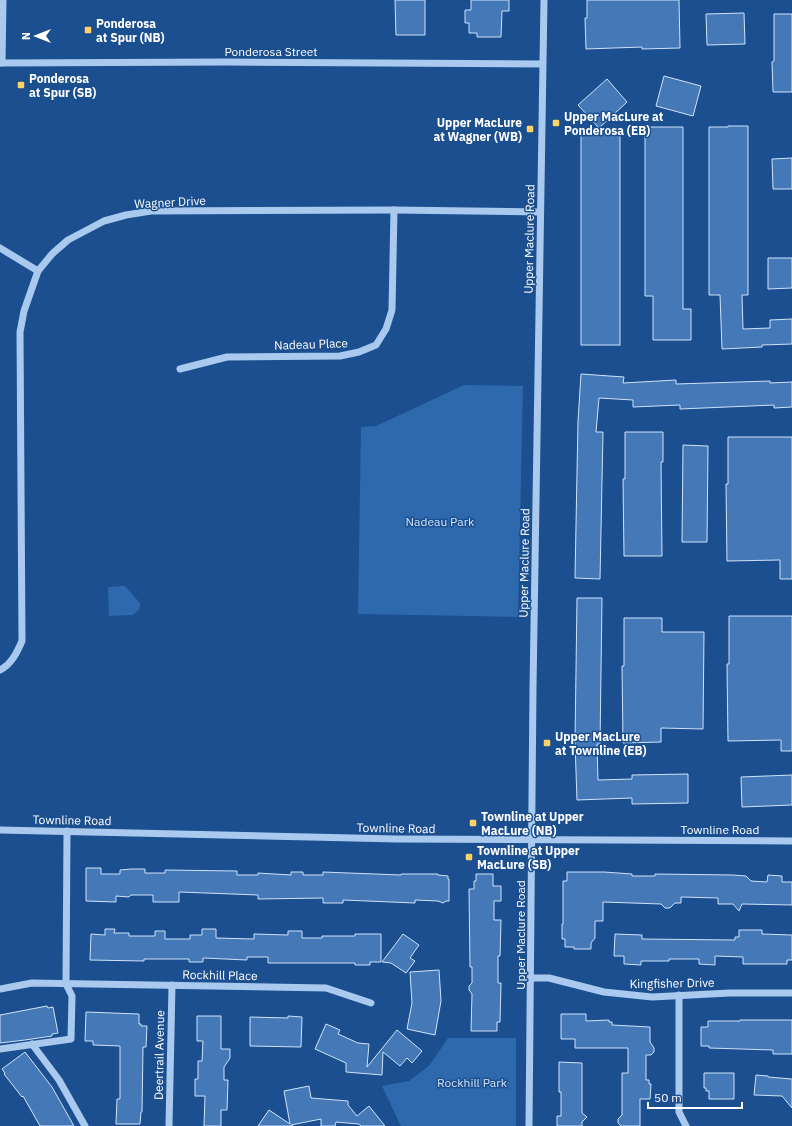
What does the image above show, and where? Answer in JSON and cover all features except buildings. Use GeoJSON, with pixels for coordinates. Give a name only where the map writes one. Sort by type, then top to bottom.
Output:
{"type":"FeatureCollection","features":[{"type":"Feature","properties":{"kind":"street"},"geometry":{"type":"LineString","coordinates":[[1,63],[3,0]]}},
{"type":"Feature","properties":{"kind":"street","name":"Upper Maclure Road"},"geometry":{"type":"LineString","coordinates":[[529,1126],[531,840],[544,0]]}},
{"type":"Feature","properties":{"kind":"street","name":"Ponderosa Street"},"geometry":{"type":"LineString","coordinates":[[1,63],[235,62],[542,64]]}},
{"type":"Feature","properties":{"kind":"street","name":"Wagner Drive"},"geometry":{"type":"LineString","coordinates":[[0,670],[5,668],[16,655],[22,641],[20,332],[24,311],[38,271],[52,254],[68,240],[104,221],[126,215],[151,211],[394,210],[540,212]]}},
{"type":"Feature","properties":{"kind":"street","name":"Nadeau Place"},"geometry":{"type":"LineString","coordinates":[[180,369],[227,357],[340,356],[359,352],[376,345],[386,329],[392,310],[394,210]]}},
{"type":"Feature","properties":{"kind":"street"},"geometry":{"type":"LineString","coordinates":[[0,248],[38,271]]}},
{"type":"Feature","properties":{"kind":"street","name":"Townline Road"},"geometry":{"type":"LineString","coordinates":[[0,830],[397,839],[792,840]]}},
{"type":"Feature","properties":{"kind":"street"},"geometry":{"type":"LineString","coordinates":[[0,1049],[71,1039],[72,996],[66,984],[67,831]]}},
{"type":"Feature","properties":{"kind":"street","name":"Kingfisher Drive"},"geometry":{"type":"LineString","coordinates":[[531,978],[549,978],[604,992],[652,997],[679,995],[792,994]]}},
{"type":"Feature","properties":{"kind":"street","name":"Rockhill Place"},"geometry":{"type":"LineString","coordinates":[[0,989],[32,983],[326,988],[371,1003]]}},
{"type":"Feature","properties":{"kind":"street","name":"Deertrail Avenue"},"geometry":{"type":"LineString","coordinates":[[169,1126],[172,985]]}},
{"type":"Feature","properties":{"kind":"street"},"geometry":{"type":"LineString","coordinates":[[679,995],[679,1112],[686,1126]]}},
{"type":"Feature","properties":{"kind":"street"},"geometry":{"type":"LineString","coordinates":[[32,1044],[59,1080],[85,1126]]}},
{"type":"Feature","properties":{"kind":"green space","name":"Nadeau Park"},"geometry":{"type":"Polygon","coordinates":[[[464,385],[523,386],[518,617],[358,614],[361,427],[376,426],[464,385]]]}},
{"type":"Feature","properties":{"kind":"green space"},"geometry":{"type":"Polygon","coordinates":[[[125,586],[140,603],[139,610],[133,615],[109,616],[108,587],[125,586]]]}},
{"type":"Feature","properties":{"kind":"green space","name":"Rockhill Park"},"geometry":{"type":"Polygon","coordinates":[[[448,1038],[516,1038],[516,1126],[401,1126],[382,1086],[409,1081],[429,1066],[448,1038]]]}},
{"type":"Feature","properties":{"kind":"place","name":"Ponderosa at Spur (NB)"},"geometry":{"type":"Point","coordinates":[88,30]}},
{"type":"Feature","properties":{"kind":"place","name":"Ponderosa at Spur (SB)"},"geometry":{"type":"Point","coordinates":[21,85]}},
{"type":"Feature","properties":{"kind":"place","name":"Upper MacLure at Ponderosa (EB)"},"geometry":{"type":"Point","coordinates":[556,123]}},
{"type":"Feature","properties":{"kind":"place","name":"Upper MacLure at Wagner (WB)"},"geometry":{"type":"Point","coordinates":[530,129]}},
{"type":"Feature","properties":{"kind":"place","name":"Upper MacLure at Townline (EB)"},"geometry":{"type":"Point","coordinates":[547,743]}},
{"type":"Feature","properties":{"kind":"place","name":"Townline at Upper MacLure (NB)"},"geometry":{"type":"Point","coordinates":[473,823]}},
{"type":"Feature","properties":{"kind":"place","name":"Townline at Upper MacLure (SB)"},"geometry":{"type":"Point","coordinates":[469,857]}}]}
